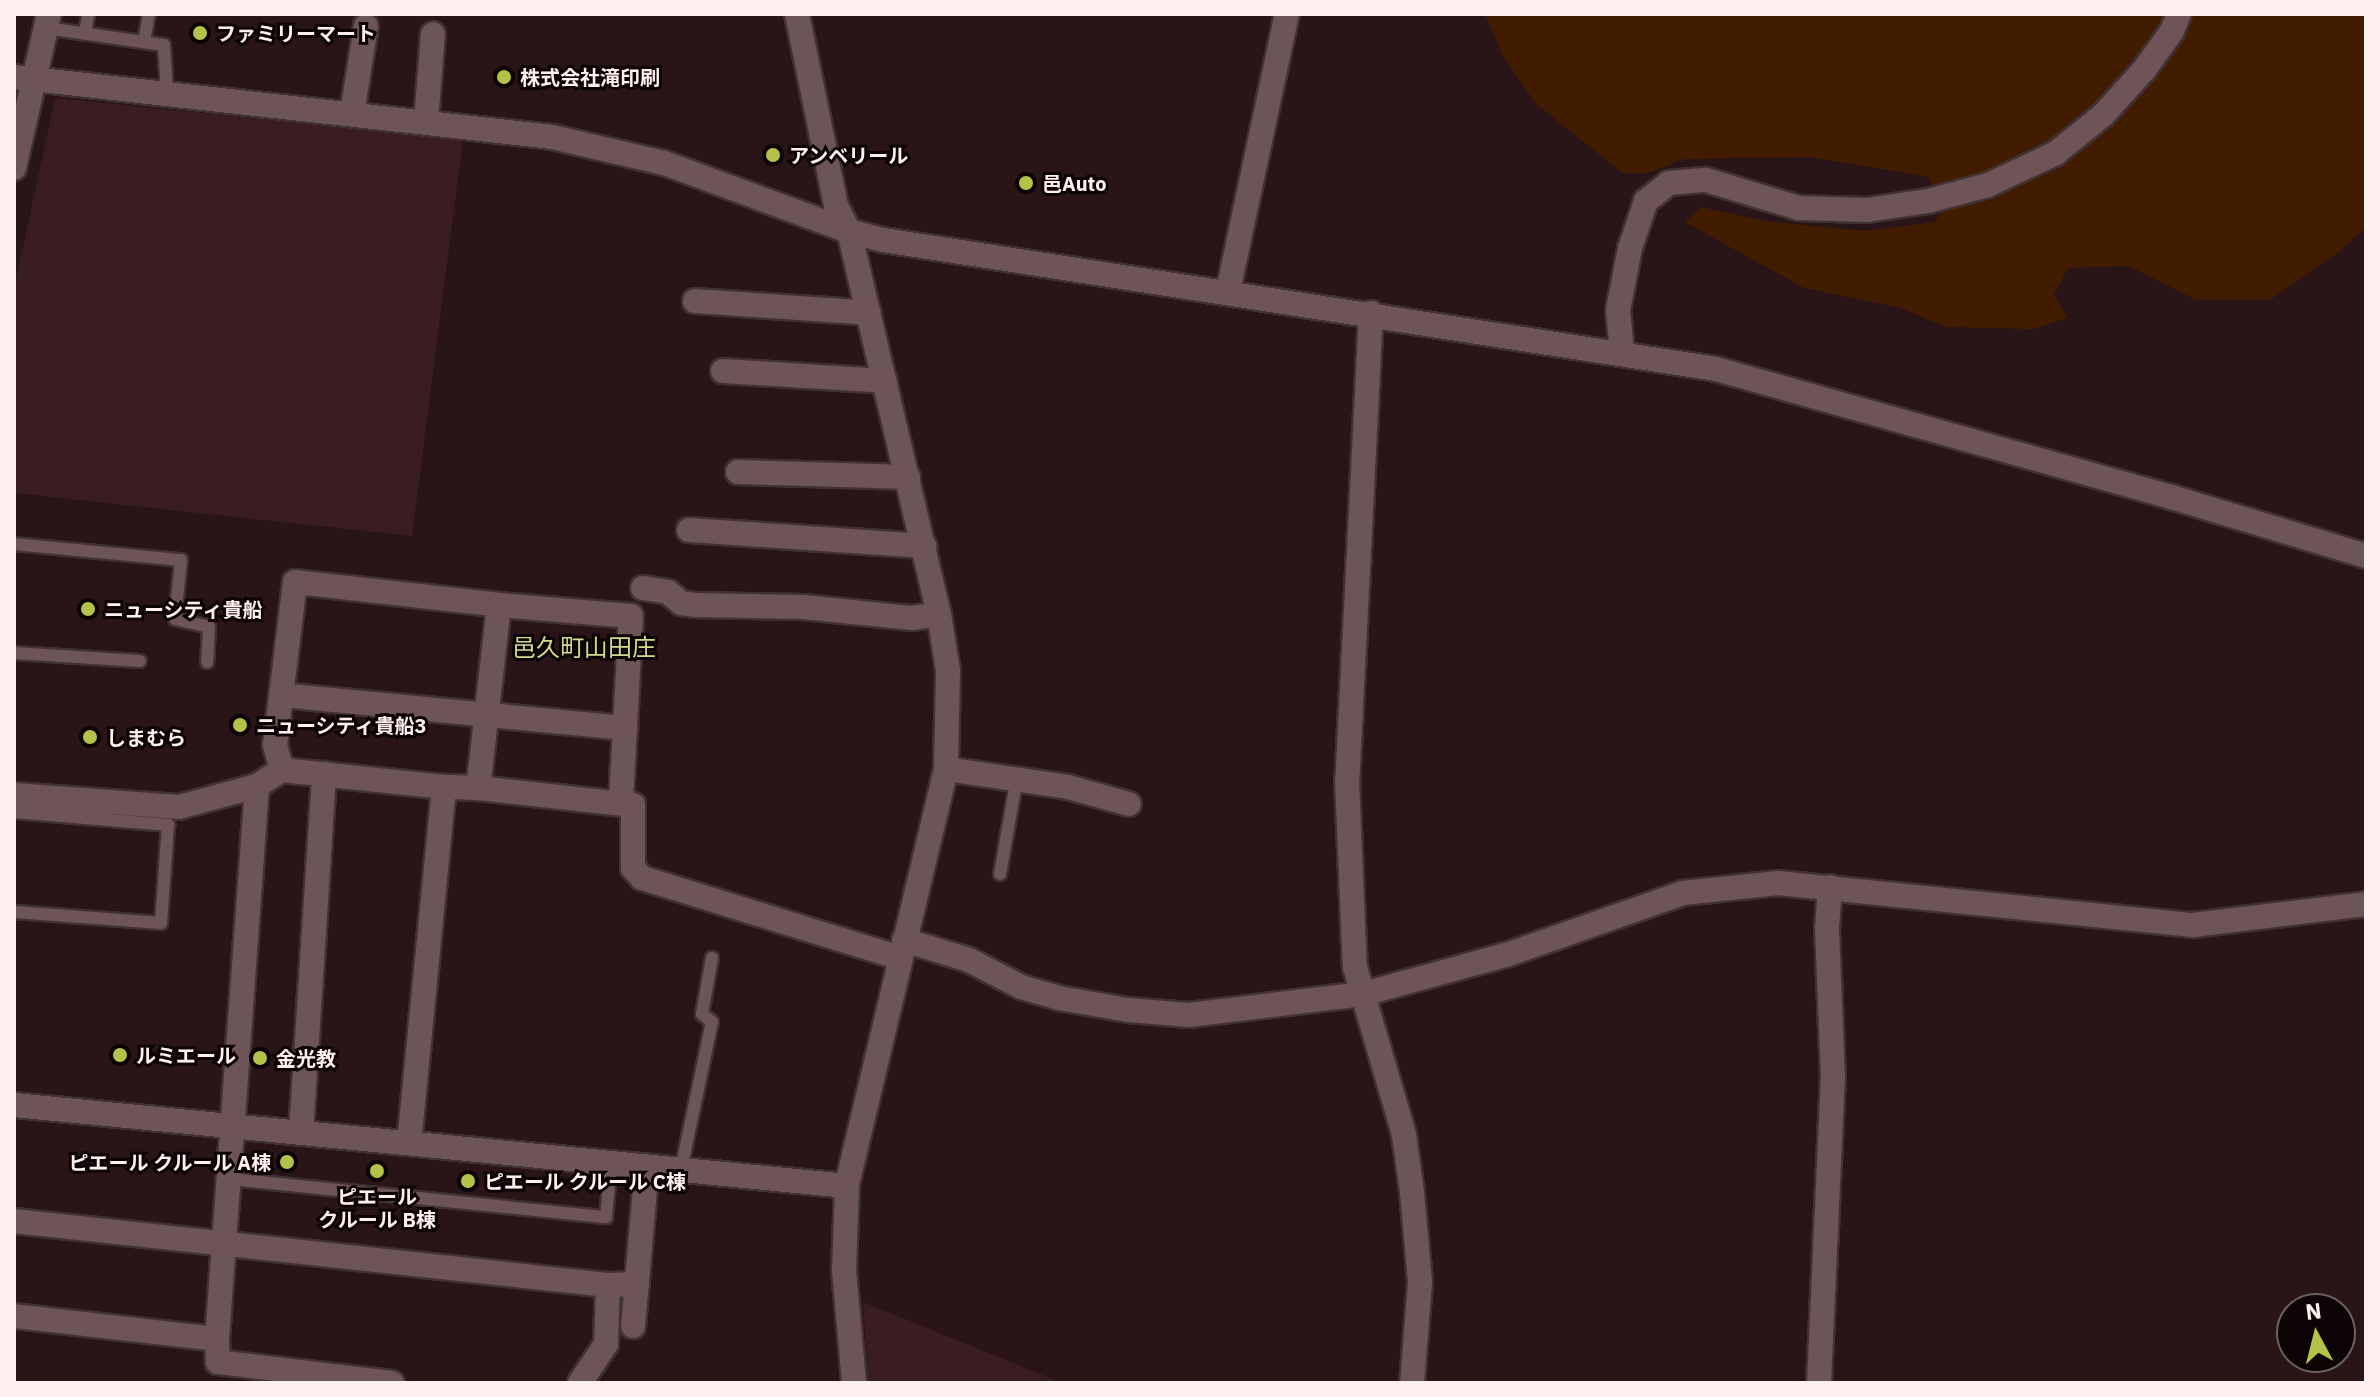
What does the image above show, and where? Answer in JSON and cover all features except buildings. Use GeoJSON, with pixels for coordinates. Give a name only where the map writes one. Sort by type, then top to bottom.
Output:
{"type":"FeatureCollection","features":[{"type":"Feature","properties":{"kind":"street"},"geometry":{"type":"LineString","coordinates":[[797,14],[836,206],[849,231],[869,313],[924,546],[948,671],[946,769],[847,1186],[844,1270],[854,1383]]}},
{"type":"Feature","properties":{"kind":"street"},"geometry":{"type":"LineString","coordinates":[[1228,291],[1287,14]]}},
{"type":"Feature","properties":{"kind":"street"},"geometry":{"type":"LineString","coordinates":[[1622,352],[1618,310],[1630,248],[1646,201],[1669,183],[1706,180],[1799,208],[1867,210],[1928,201],[1988,185],[2056,153],[2103,115],[2144,70],[2172,31],[2179,14]]}},
{"type":"Feature","properties":{"kind":"street"},"geometry":{"type":"LineString","coordinates":[[14,168],[24,76],[48,21]]}},
{"type":"Feature","properties":{"kind":"street"},"geometry":{"type":"LineString","coordinates":[[352,114],[366,26]]}},
{"type":"Feature","properties":{"kind":"street"},"geometry":{"type":"LineString","coordinates":[[426,122],[433,34]]}},
{"type":"Feature","properties":{"kind":"street"},"geometry":{"type":"LineString","coordinates":[[24,76],[552,137],[664,163],[849,231],[883,240],[1622,352],[1769,382],[2366,556]]}},
{"type":"Feature","properties":{"kind":"street"},"geometry":{"type":"LineString","coordinates":[[695,301],[869,313]]}},
{"type":"Feature","properties":{"kind":"street"},"geometry":{"type":"LineString","coordinates":[[1371,313],[1347,780],[1355,967],[1404,1135],[1412,1192],[1420,1282],[1412,1383]]}},
{"type":"Feature","properties":{"kind":"street"},"geometry":{"type":"LineString","coordinates":[[723,371],[885,381]]}},
{"type":"Feature","properties":{"kind":"street"},"geometry":{"type":"LineString","coordinates":[[738,472],[908,477]]}},
{"type":"Feature","properties":{"kind":"street"},"geometry":{"type":"LineString","coordinates":[[689,530],[924,546]]}},
{"type":"Feature","properties":{"kind":"street"},"geometry":{"type":"LineString","coordinates":[[282,770],[275,745],[295,582],[631,616],[621,803]]}},
{"type":"Feature","properties":{"kind":"street"},"geometry":{"type":"LineString","coordinates":[[643,588],[668,592],[681,603],[695,605],[803,607],[912,618],[939,614]]}},
{"type":"Feature","properties":{"kind":"street"},"geometry":{"type":"LineString","coordinates":[[478,788],[499,605]]}},
{"type":"Feature","properties":{"kind":"street"},"geometry":{"type":"LineString","coordinates":[[281,695],[625,728]]}},
{"type":"Feature","properties":{"kind":"street"},"geometry":{"type":"LineString","coordinates":[[946,769],[1017,778],[1129,804]]}},
{"type":"Feature","properties":{"kind":"street"},"geometry":{"type":"LineString","coordinates":[[14,795],[179,807],[257,786],[282,770],[633,805],[633,868],[642,878],[902,949],[969,960],[1021,987],[1128,1010],[1189,1015],[1363,994],[1506,955],[1683,893],[1778,883],[2193,925],[2366,904]]}},
{"type":"Feature","properties":{"kind":"street"},"geometry":{"type":"LineString","coordinates":[[301,1132],[324,774]]}},
{"type":"Feature","properties":{"kind":"street"},"geometry":{"type":"LineString","coordinates":[[257,786],[217,1339],[218,1362],[392,1383]]}},
{"type":"Feature","properties":{"kind":"street"},"geometry":{"type":"LineString","coordinates":[[409,1143],[444,787]]}},
{"type":"Feature","properties":{"kind":"street"},"geometry":{"type":"LineString","coordinates":[[1819,1383],[1833,1078],[1827,928],[1830,887]]}},
{"type":"Feature","properties":{"kind":"street"},"geometry":{"type":"LineString","coordinates":[[14,1105],[847,1186]]}},
{"type":"Feature","properties":{"kind":"street"},"geometry":{"type":"LineString","coordinates":[[633,1326],[647,1167]]}},
{"type":"Feature","properties":{"kind":"street"},"geometry":{"type":"LineString","coordinates":[[14,1221],[608,1285],[637,1284]]}},
{"type":"Feature","properties":{"kind":"street"},"geometry":{"type":"LineString","coordinates":[[580,1383],[606,1344],[608,1285]]}},
{"type":"Feature","properties":{"kind":"street"},"geometry":{"type":"LineString","coordinates":[[14,1316],[217,1339]]}},
{"type":"Feature","properties":{"kind":"lane"},"geometry":{"type":"LineString","coordinates":[[85,34],[88,14]]}},
{"type":"Feature","properties":{"kind":"lane"},"geometry":{"type":"LineString","coordinates":[[144,42],[149,14]]}},
{"type":"Feature","properties":{"kind":"lane"},"geometry":{"type":"LineString","coordinates":[[48,21],[85,34],[164,45],[167,92]]}},
{"type":"Feature","properties":{"kind":"lane"},"geometry":{"type":"LineString","coordinates":[[14,544],[181,560],[175,619],[209,627],[207,662]]}},
{"type":"Feature","properties":{"kind":"lane"},"geometry":{"type":"LineString","coordinates":[[14,653],[140,661]]}},
{"type":"Feature","properties":{"kind":"lane"},"geometry":{"type":"LineString","coordinates":[[1000,874],[1017,778]]}},
{"type":"Feature","properties":{"kind":"lane"},"geometry":{"type":"LineString","coordinates":[[14,812],[168,825],[161,923],[14,912]]}},
{"type":"Feature","properties":{"kind":"lane"},"geometry":{"type":"LineString","coordinates":[[681,1170],[712,1022],[702,1014],[712,958]]}},
{"type":"Feature","properties":{"kind":"lane"},"geometry":{"type":"LineString","coordinates":[[230,1179],[606,1217],[611,1163]]}},
{"type":"Feature","properties":{"kind":"shaded area"},"geometry":{"type":"Polygon","coordinates":[[[1485,14],[2366,14],[2366,227],[2339,252],[2270,300],[2196,300],[2129,266],[2068,268],[2054,295],[2067,318],[2033,329],[1946,327],[1901,308],[1804,288],[1685,222],[1701,207],[1766,221],[1864,231],[1934,222],[1948,204],[1926,176],[1809,157],[1684,159],[1648,173],[1622,173],[1535,103],[1503,56],[1485,14]]]}},
{"type":"Feature","properties":{"kind":"shaded area"},"geometry":{"type":"Polygon","coordinates":[[[55,98],[463,139],[412,536],[14,493],[14,289],[55,98]]]}},
{"type":"Feature","properties":{"kind":"shaded area"},"geometry":{"type":"Polygon","coordinates":[[[863,1302],[1062,1383],[868,1383],[863,1302]]]}},
{"type":"Feature","properties":{"kind":"place","name":"ファミリーマート"},"geometry":{"type":"Point","coordinates":[200,33]}},
{"type":"Feature","properties":{"kind":"place","name":"株式会社滝印刷"},"geometry":{"type":"Point","coordinates":[504,77]}},
{"type":"Feature","properties":{"kind":"place","name":"アンベリール"},"geometry":{"type":"Point","coordinates":[773,155]}},
{"type":"Feature","properties":{"kind":"place","name":"邑Auto"},"geometry":{"type":"Point","coordinates":[1026,183]}},
{"type":"Feature","properties":{"kind":"place","name":"ニューシティ貴船"},"geometry":{"type":"Point","coordinates":[88,609]}},
{"type":"Feature","properties":{"kind":"place","name":"ニューシティ貴船3"},"geometry":{"type":"Point","coordinates":[240,725]}},
{"type":"Feature","properties":{"kind":"place","name":"しまむら"},"geometry":{"type":"Point","coordinates":[90,737]}},
{"type":"Feature","properties":{"kind":"place","name":"ルミエール"},"geometry":{"type":"Point","coordinates":[120,1055]}},
{"type":"Feature","properties":{"kind":"place","name":"金光教"},"geometry":{"type":"Point","coordinates":[260,1058]}},
{"type":"Feature","properties":{"kind":"place","name":"ピエール クルール A棟"},"geometry":{"type":"Point","coordinates":[287,1162]}},
{"type":"Feature","properties":{"kind":"place","name":"ピエール クルール B棟"},"geometry":{"type":"Point","coordinates":[377,1171]}},
{"type":"Feature","properties":{"kind":"place","name":"ピエール クルール C棟"},"geometry":{"type":"Point","coordinates":[468,1181]}},
{"type":"Feature","properties":{"kind":"district","name":"邑久町山田庄"},"geometry":{"type":"Point","coordinates":[584,648]}}]}
